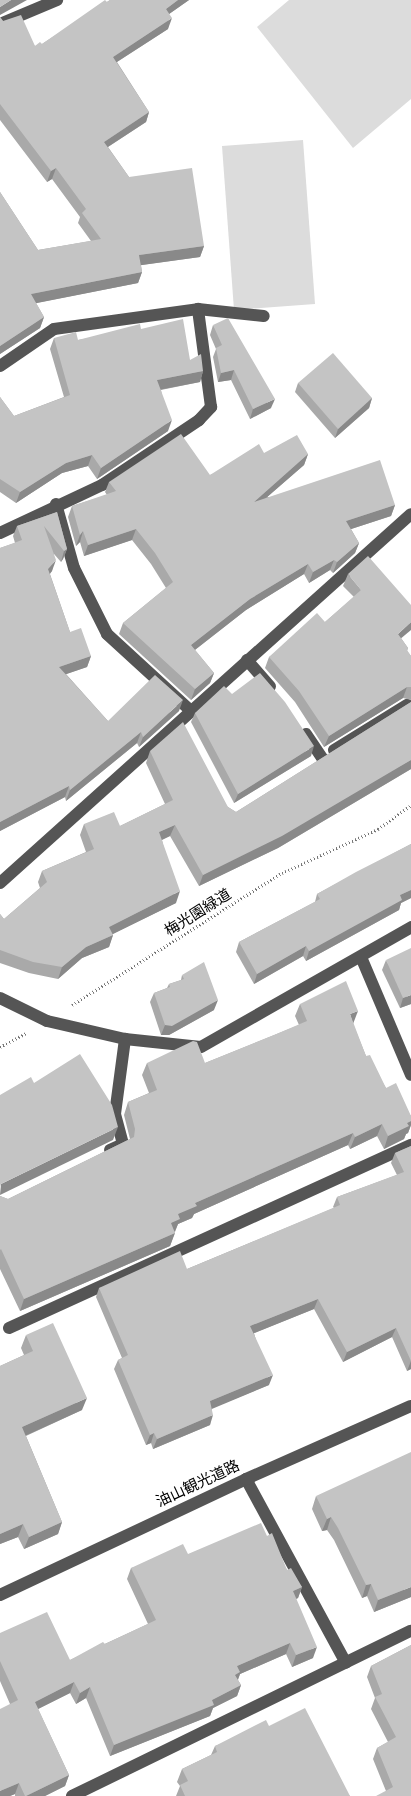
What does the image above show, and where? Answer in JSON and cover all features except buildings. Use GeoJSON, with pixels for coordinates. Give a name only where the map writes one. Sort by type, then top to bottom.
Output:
{"type":"FeatureCollection","features":[{"type":"Feature","properties":{"kind":"street"},"geometry":{"type":"LineString","coordinates":[[0,24],[57,0]]}},
{"type":"Feature","properties":{"kind":"street"},"geometry":{"type":"LineString","coordinates":[[0,533],[56,504],[102,485],[198,420],[212,406],[198,309]]}},
{"type":"Feature","properties":{"kind":"street"},"geometry":{"type":"LineString","coordinates":[[0,366],[54,329],[198,309],[264,316]]}},
{"type":"Feature","properties":{"kind":"street"},"geometry":{"type":"LineString","coordinates":[[56,504],[74,568],[107,634],[190,710]]}},
{"type":"Feature","properties":{"kind":"street"},"geometry":{"type":"LineString","coordinates":[[0,883],[190,710],[411,514]]}},
{"type":"Feature","properties":{"kind":"street"},"geometry":{"type":"LineString","coordinates":[[247,660],[276,693]]}},
{"type":"Feature","properties":{"kind":"street"},"geometry":{"type":"LineString","coordinates":[[298,721],[317,761],[407,705]]}},
{"type":"Feature","properties":{"kind":"street"},"geometry":{"type":"LineString","coordinates":[[180,719],[189,736]]}},
{"type":"Feature","properties":{"kind":"street"},"geometry":{"type":"LineString","coordinates":[[0,998],[47,1021],[125,1039],[201,1047],[411,927]]}},
{"type":"Feature","properties":{"kind":"street"},"geometry":{"type":"LineString","coordinates":[[361,957],[411,1075]]}},
{"type":"Feature","properties":{"kind":"street"},"geometry":{"type":"LineString","coordinates":[[96,1157],[123,1144],[115,1114],[125,1039]]}},
{"type":"Feature","properties":{"kind":"street"},"geometry":{"type":"LineString","coordinates":[[9,1328],[411,1145]]}},
{"type":"Feature","properties":{"kind":"street","name":"油山観光道路"},"geometry":{"type":"LineString","coordinates":[[0,1595],[246,1479],[411,1406]]}},
{"type":"Feature","properties":{"kind":"street"},"geometry":{"type":"LineString","coordinates":[[246,1479],[346,1663]]}},
{"type":"Feature","properties":{"kind":"street"},"geometry":{"type":"LineString","coordinates":[[72,1796],[411,1631]]}},
{"type":"Feature","properties":{"kind":"path","name":"梅光園緑道"},"geometry":{"type":"LineString","coordinates":[[0,1047],[47,1021],[282,873],[378,829],[411,805]]}},
{"type":"Feature","properties":{"kind":"shaded area"},"geometry":{"type":"Polygon","coordinates":[[[289,0],[411,0],[411,99],[353,148],[257,27],[289,0]]]}},
{"type":"Feature","properties":{"kind":"shaded area"},"geometry":{"type":"Polygon","coordinates":[[[303,140],[315,304],[234,310],[222,146],[303,140]]]}}]}
